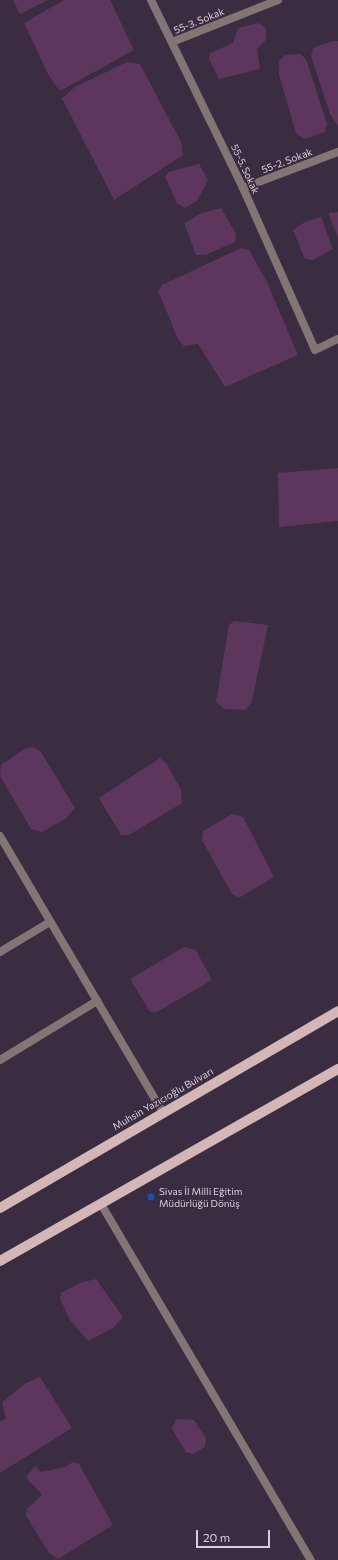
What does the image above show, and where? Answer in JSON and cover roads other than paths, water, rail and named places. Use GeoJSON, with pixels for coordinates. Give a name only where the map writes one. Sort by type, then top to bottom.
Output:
{"type":"FeatureCollection","features":[{"type":"Feature","properties":{"kind":"main road","name":"Muhsin Yazıcıoğlu Bulvarı"},"geometry":{"type":"LineString","coordinates":[[0,1208],[338,1011]]}},
{"type":"Feature","properties":{"kind":"main road"},"geometry":{"type":"LineString","coordinates":[[0,1261],[338,1069]]}},
{"type":"Feature","properties":{"kind":"street","name":"55-5. Sokak"},"geometry":{"type":"LineString","coordinates":[[151,0],[243,188],[315,350],[338,339]]}},
{"type":"Feature","properties":{"kind":"street","name":"55-3. Sokak"},"geometry":{"type":"LineString","coordinates":[[172,42],[278,0]]}},
{"type":"Feature","properties":{"kind":"street","name":"55-2. Sokak"},"geometry":{"type":"LineString","coordinates":[[243,188],[338,152]]}},
{"type":"Feature","properties":{"kind":"street"},"geometry":{"type":"LineString","coordinates":[[0,836],[163,1112]]}},
{"type":"Feature","properties":{"kind":"street"},"geometry":{"type":"LineString","coordinates":[[0,952],[50,922]]}},
{"type":"Feature","properties":{"kind":"street"},"geometry":{"type":"LineString","coordinates":[[0,1060],[97,1001]]}},
{"type":"Feature","properties":{"kind":"street"},"geometry":{"type":"LineString","coordinates":[[101,1204],[311,1560]]}},
{"type":"Feature","properties":{"kind":"place","name":"Sivas İl Milli Eğitim Müdürlüğü Dönüş"},"geometry":{"type":"Point","coordinates":[151,1197]}}]}
